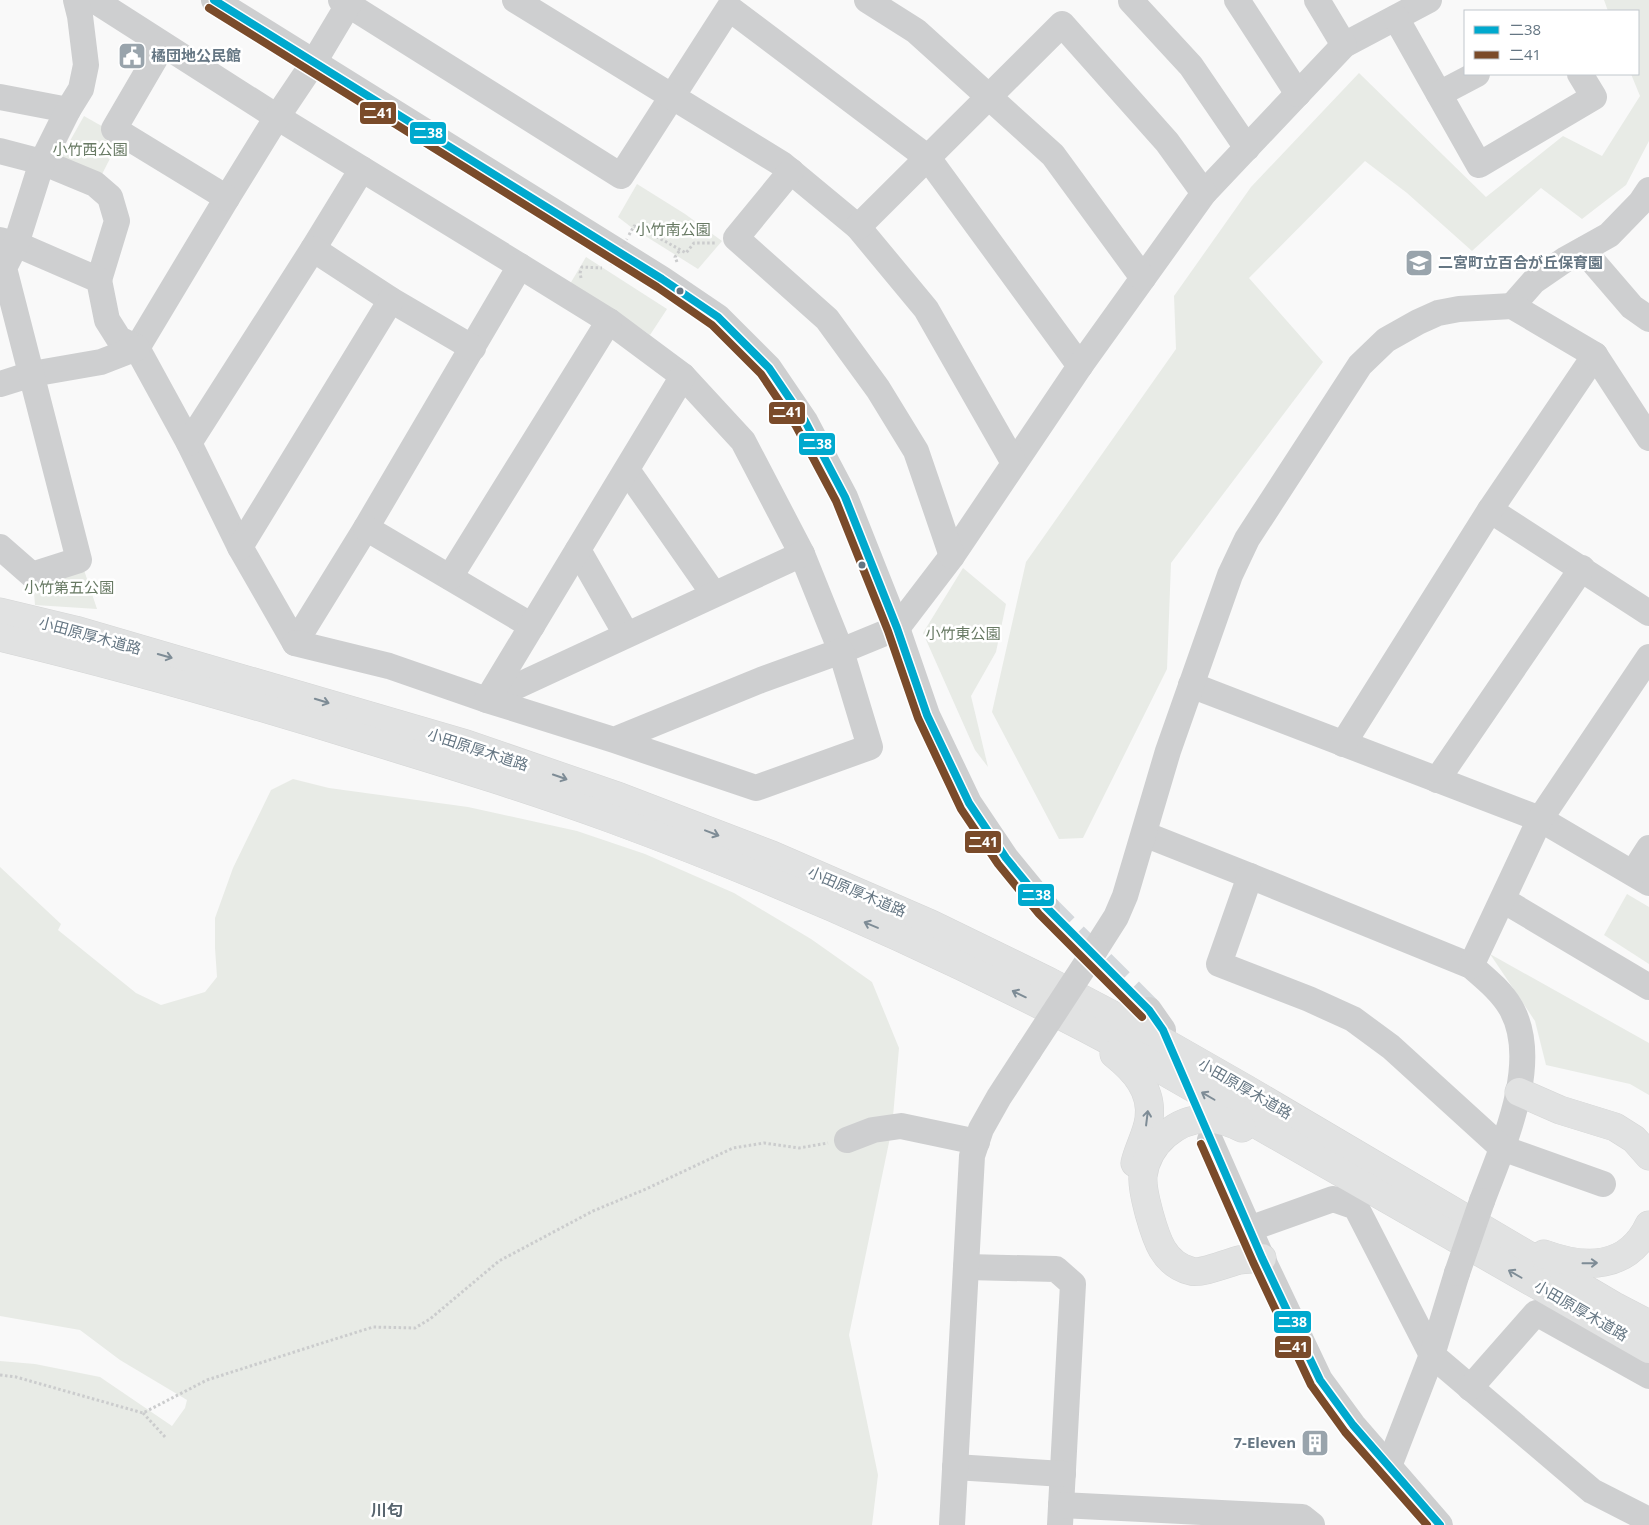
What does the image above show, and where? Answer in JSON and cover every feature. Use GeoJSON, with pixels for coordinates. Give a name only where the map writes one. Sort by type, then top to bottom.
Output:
{"type":"FeatureCollection","features":[{"type":"Feature","properties":{"kind":"highway","name":"小田原厚木道路"},"geometry":{"type":"LineString","coordinates":[[0,612],[75,630],[466,744],[620,797],[772,856],[931,924],[1092,1004],[1162,1042],[1649,1324]]}},
{"type":"Feature","properties":{"kind":"highway","name":"小田原厚木道路"},"geometry":{"type":"LineString","coordinates":[[0,637],[63,652],[264,708],[460,768],[612,819],[763,878],[919,946],[1072,1020],[1649,1349]]}},
{"type":"Feature","properties":{"kind":"highway"},"geometry":{"type":"LineString","coordinates":[[1072,1020],[1131,1068],[1142,1082],[1148,1099],[1149,1119],[1138,1152],[1130,1189],[1145,1250],[1155,1266],[1170,1278],[1187,1286],[1206,1288],[1229,1280],[1262,1258]]}},
{"type":"Feature","properties":{"kind":"highway"},"geometry":{"type":"LineString","coordinates":[[1518,1092],[1577,1102],[1611,1112],[1632,1122],[1649,1138]]}},
{"type":"Feature","properties":{"kind":"highway"},"geometry":{"type":"LineString","coordinates":[[1518,1092],[1560,1110],[1614,1127],[1634,1139],[1649,1156]]}},
{"type":"Feature","properties":{"kind":"highway"},"geometry":{"type":"LineString","coordinates":[[1262,1258],[1241,1260],[1194,1272],[1178,1267],[1164,1254],[1156,1238],[1144,1195],[1143,1176],[1147,1161],[1156,1145],[1170,1131],[1188,1121],[1209,1119],[1231,1123],[1303,1156],[1394,1203]]}},
{"type":"Feature","properties":{"kind":"highway"},"geometry":{"type":"LineString","coordinates":[[1493,1235],[1561,1260],[1585,1264],[1608,1262],[1628,1252],[1644,1236],[1649,1226]]}},
{"type":"Feature","properties":{"kind":"street"},"geometry":{"type":"LineString","coordinates":[[0,548],[32,575],[79,560],[4,268],[8,242],[42,162],[68,110],[82,89],[86,65],[80,16],[76,0]]}},
{"type":"Feature","properties":{"kind":"street"},"geometry":{"type":"LineString","coordinates":[[0,150],[42,162],[95,184],[110,197],[117,220],[99,280],[107,320],[119,339],[137,348],[189,443],[240,547],[295,643],[389,666],[756,788],[870,747],[841,651],[802,554],[743,442],[683,376],[609,321],[277,117],[94,0]]}},
{"type":"Feature","properties":{"kind":"street"},"geometry":{"type":"LineString","coordinates":[[515,0],[782,164],[858,227],[926,309],[1014,463]]}},
{"type":"Feature","properties":{"kind":"street"},"geometry":{"type":"LineString","coordinates":[[867,0],[916,31],[1053,155],[1143,278]]}},
{"type":"Feature","properties":{"kind":"street"},"geometry":{"type":"LineString","coordinates":[[1237,0],[1298,94]]}},
{"type":"Feature","properties":{"kind":"street"},"geometry":{"type":"LineString","coordinates":[[1317,0],[1344,45]]}},
{"type":"Feature","properties":{"kind":"street"},"geometry":{"type":"LineString","coordinates":[[614,740],[761,680],[897,628],[952,556],[1080,366],[1204,193],[1344,45],[1429,0]]}},
{"type":"Feature","properties":{"kind":"street"},"geometry":{"type":"LineString","coordinates":[[218,1],[656,276],[718,317],[769,368],[804,420],[845,497],[897,628],[927,715],[969,803],[1006,858],[1047,908]]}},
{"type":"Feature","properties":{"kind":"street"},"geometry":{"type":"LineString","coordinates":[[0,384],[32,374],[101,362],[137,348],[277,117],[314,62],[347,1],[621,176],[732,4],[928,158],[1080,366]]}},
{"type":"Feature","properties":{"kind":"street"},"geometry":{"type":"LineString","coordinates":[[1131,1],[1191,66],[1247,148]]}},
{"type":"Feature","properties":{"kind":"street"},"geometry":{"type":"LineString","coordinates":[[1396,18],[1479,165],[1594,97],[1581,75]]}},
{"type":"Feature","properties":{"kind":"street"},"geometry":{"type":"LineString","coordinates":[[858,227],[1062,24],[1167,142],[1204,193]]}},
{"type":"Feature","properties":{"kind":"street"},"geometry":{"type":"LineString","coordinates":[[163,45],[114,129],[227,198]]}},
{"type":"Feature","properties":{"kind":"street"},"geometry":{"type":"LineString","coordinates":[[1439,94],[1475,75]]}},
{"type":"Feature","properties":{"kind":"street"},"geometry":{"type":"LineString","coordinates":[[0,97],[68,110]]}},
{"type":"Feature","properties":{"kind":"street"},"geometry":{"type":"LineString","coordinates":[[189,443],[362,169]]}},
{"type":"Feature","properties":{"kind":"street"},"geometry":{"type":"LineString","coordinates":[[791,171],[736,237],[827,319],[878,389],[916,451],[952,556]]}},
{"type":"Feature","properties":{"kind":"street"},"geometry":{"type":"LineString","coordinates":[[1512,306],[1534,282],[1609,235],[1646,199]]}},
{"type":"Feature","properties":{"kind":"street"},"geometry":{"type":"LineString","coordinates":[[8,242],[99,280]]}},
{"type":"Feature","properties":{"kind":"street"},"geometry":{"type":"LineString","coordinates":[[313,249],[391,300],[473,348]]}},
{"type":"Feature","properties":{"kind":"street"},"geometry":{"type":"LineString","coordinates":[[1583,250],[1632,307],[1649,319]]}},
{"type":"Feature","properties":{"kind":"street"},"geometry":{"type":"LineString","coordinates":[[295,643],[366,528],[520,266]]}},
{"type":"Feature","properties":{"kind":"street"},"geometry":{"type":"LineString","coordinates":[[240,547],[391,300]]}},
{"type":"Feature","properties":{"kind":"street"},"geometry":{"type":"LineString","coordinates":[[952,1525],[972,1156],[981,1129],[999,1097],[1095,950],[1116,916],[1125,896],[1168,751],[1230,575],[1247,539],[1360,365],[1386,340],[1438,313],[1459,308],[1512,306],[1595,355],[1649,438]]}},
{"type":"Feature","properties":{"kind":"street"},"geometry":{"type":"LineString","coordinates":[[450,577],[609,321]]}},
{"type":"Feature","properties":{"kind":"street"},"geometry":{"type":"LineString","coordinates":[[1343,744],[1490,510],[1595,355]]}},
{"type":"Feature","properties":{"kind":"street"},"geometry":{"type":"LineString","coordinates":[[487,700],[683,376]]}},
{"type":"Feature","properties":{"kind":"street"},"geometry":{"type":"LineString","coordinates":[[627,470],[713,593]]}},
{"type":"Feature","properties":{"kind":"street"},"geometry":{"type":"LineString","coordinates":[[1490,510],[1649,613]]}},
{"type":"Feature","properties":{"kind":"street"},"geometry":{"type":"LineString","coordinates":[[366,528],[532,626]]}},
{"type":"Feature","properties":{"kind":"street"},"geometry":{"type":"LineString","coordinates":[[578,550],[626,634]]}},
{"type":"Feature","properties":{"kind":"street"},"geometry":{"type":"LineString","coordinates":[[487,700],[713,593],[802,554]]}},
{"type":"Feature","properties":{"kind":"street"},"geometry":{"type":"LineString","coordinates":[[1437,780],[1582,568]]}},
{"type":"Feature","properties":{"kind":"street"},"geometry":{"type":"LineString","coordinates":[[1471,966],[1540,819],[1649,657]]}},
{"type":"Feature","properties":{"kind":"street"},"geometry":{"type":"LineString","coordinates":[[1191,685],[1540,819],[1641,878],[1649,848]]}},
{"type":"Feature","properties":{"kind":"street"},"geometry":{"type":"LineString","coordinates":[[1144,834],[1471,966],[1495,988],[1511,1008],[1520,1032],[1523,1054],[1518,1092],[1502,1148],[1457,1273],[1432,1355],[1389,1466]]}},
{"type":"Feature","properties":{"kind":"street"},"geometry":{"type":"LineString","coordinates":[[1250,876],[1219,964],[1353,1019],[1391,1047],[1502,1148],[1603,1184]]}},
{"type":"Feature","properties":{"kind":"street"},"geometry":{"type":"LineString","coordinates":[[1503,900],[1649,987]]}},
{"type":"Feature","properties":{"kind":"street"},"geometry":{"type":"LineString","coordinates":[[847,1140],[873,1130],[901,1126],[977,1142]]}},
{"type":"Feature","properties":{"kind":"street"},"geometry":{"type":"LineString","coordinates":[[1210,1140],[1249,1230],[1320,1380],[1353,1425],[1440,1525]]}},
{"type":"Feature","properties":{"kind":"street"},"geometry":{"type":"LineString","coordinates":[[1249,1230],[1332,1199],[1356,1207],[1432,1355],[1592,1491],[1649,1520]]}},
{"type":"Feature","properties":{"kind":"street"},"geometry":{"type":"LineString","coordinates":[[966,1267],[1056,1269],[1073,1284],[1061,1515],[1302,1517],[1312,1525]]}},
{"type":"Feature","properties":{"kind":"street"},"geometry":{"type":"LineString","coordinates":[[1470,1388],[1536,1313],[1649,1376]]}},
{"type":"Feature","properties":{"kind":"street"},"geometry":{"type":"LineString","coordinates":[[955,1467],[1063,1474]]}},
{"type":"Feature","properties":{"kind":"path"},"geometry":{"type":"LineString","coordinates":[[611,265],[634,226],[686,253],[694,243],[714,244],[736,237]]}},
{"type":"Feature","properties":{"kind":"path"},"geometry":{"type":"LineString","coordinates":[[143,1412],[207,1380],[347,1335],[373,1327],[415,1328],[430,1319],[499,1261],[592,1210],[638,1193],[734,1148],[764,1143],[799,1148],[847,1140]]}},
{"type":"Feature","properties":{"kind":"path"},"geometry":{"type":"LineString","coordinates":[[0,1375],[16,1377],[143,1412],[166,1438]]}},
{"type":"Feature","properties":{"kind":"green space"},"geometry":{"type":"Polygon","coordinates":[[[1604,0],[1649,0],[1649,141],[1626,185],[1582,219],[1541,188],[1472,251],[1407,193],[1365,161],[1249,278],[1323,362],[1171,563],[1167,669],[1083,838],[1059,839],[992,712],[1026,562],[1176,349],[1174,296],[1251,187],[1359,73],[1486,197],[1563,136],[1602,156],[1640,96],[1631,75],[1639,75],[1639,10],[1608,10],[1604,0]]]}},
{"type":"Feature","properties":{"kind":"green space","name":"小竹西公園"},"geometry":{"type":"Polygon","coordinates":[[[84,116],[121,137],[98,182],[57,164],[84,116]]]}},
{"type":"Feature","properties":{"kind":"green space","name":"小竹南公園"},"geometry":{"type":"Polygon","coordinates":[[[637,184],[685,214],[722,241],[698,269],[618,217],[637,184]]]}},
{"type":"Feature","properties":{"kind":"green space","name":"小竹南公園"},"geometry":{"type":"Polygon","coordinates":[[[586,257],[667,309],[650,335],[614,310],[570,284],[586,257]]]}},
{"type":"Feature","properties":{"kind":"green space","name":"小竹第五公園"},"geometry":{"type":"Polygon","coordinates":[[[82,564],[97,609],[35,605],[33,580],[82,564]]]}},
{"type":"Feature","properties":{"kind":"green space","name":"小竹東公園"},"geometry":{"type":"Polygon","coordinates":[[[963,568],[1006,604],[996,652],[971,696],[988,767],[975,750],[923,633],[963,568]]]}},
{"type":"Feature","properties":{"kind":"green space"},"geometry":{"type":"Polygon","coordinates":[[[293,779],[329,788],[468,807],[577,831],[645,854],[734,893],[811,939],[872,982],[899,1048],[892,1128],[849,1335],[878,1475],[872,1525],[0,1525],[0,1361],[35,1364],[100,1377],[172,1426],[185,1408],[187,1400],[120,1360],[80,1330],[0,1316],[0,867],[61,924],[58,930],[136,993],[161,1005],[205,992],[217,977],[215,918],[233,868],[271,790],[293,779]]]}},
{"type":"Feature","properties":{"kind":"green space"},"geometry":{"type":"Polygon","coordinates":[[[1627,894],[1649,907],[1649,964],[1604,935],[1627,894]]]}},
{"type":"Feature","properties":{"kind":"green space"},"geometry":{"type":"Polygon","coordinates":[[[1490,954],[1649,1043],[1649,1095],[1630,1084],[1546,1065],[1535,1021],[1490,954]]]}},
{"type":"Feature","properties":{"kind":"tunnel"},"geometry":{"type":"LineString","coordinates":[[1047,908],[1149,1010]]}},
{"type":"Feature","properties":{"kind":"transit line","name":"二38"},"geometry":{"type":"LineString","coordinates":[[214,0],[662,279],[718,317],[769,368],[805,421],[845,497],[897,628],[927,715],[969,803],[1006,858],[1047,908],[1149,1010],[1163,1030],[1262,1258],[1320,1380],[1353,1425],[1440,1525]]}},
{"type":"Feature","properties":{"kind":"transit line","name":"二41"},"geometry":{"type":"LineString","coordinates":[[209,8],[657,287],[712,325],[761,374],[796,426],[836,501],[888,631],[918,718],[961,809],[998,864],[1039,914],[1142,1017]]}},
{"type":"Feature","properties":{"kind":"transit line","name":"二41"},"geometry":{"type":"LineString","coordinates":[[1201,1144],[1253,1262],[1311,1385],[1345,1432],[1427,1525]]}},
{"type":"Feature","properties":{"kind":"place","name":"橘団地公民館"},"geometry":{"type":"Point","coordinates":[132,56]}},
{"type":"Feature","properties":{"kind":"place","name":"二宮町立百合が丘保育園"},"geometry":{"type":"Point","coordinates":[1419,263]}},
{"type":"Feature","properties":{"kind":"place","name":"7-Eleven"},"geometry":{"type":"Point","coordinates":[1315,1443]}},
{"type":"Feature","properties":{"kind":"district","name":"川匂"},"geometry":{"type":"Point","coordinates":[387,1510]}}]}
